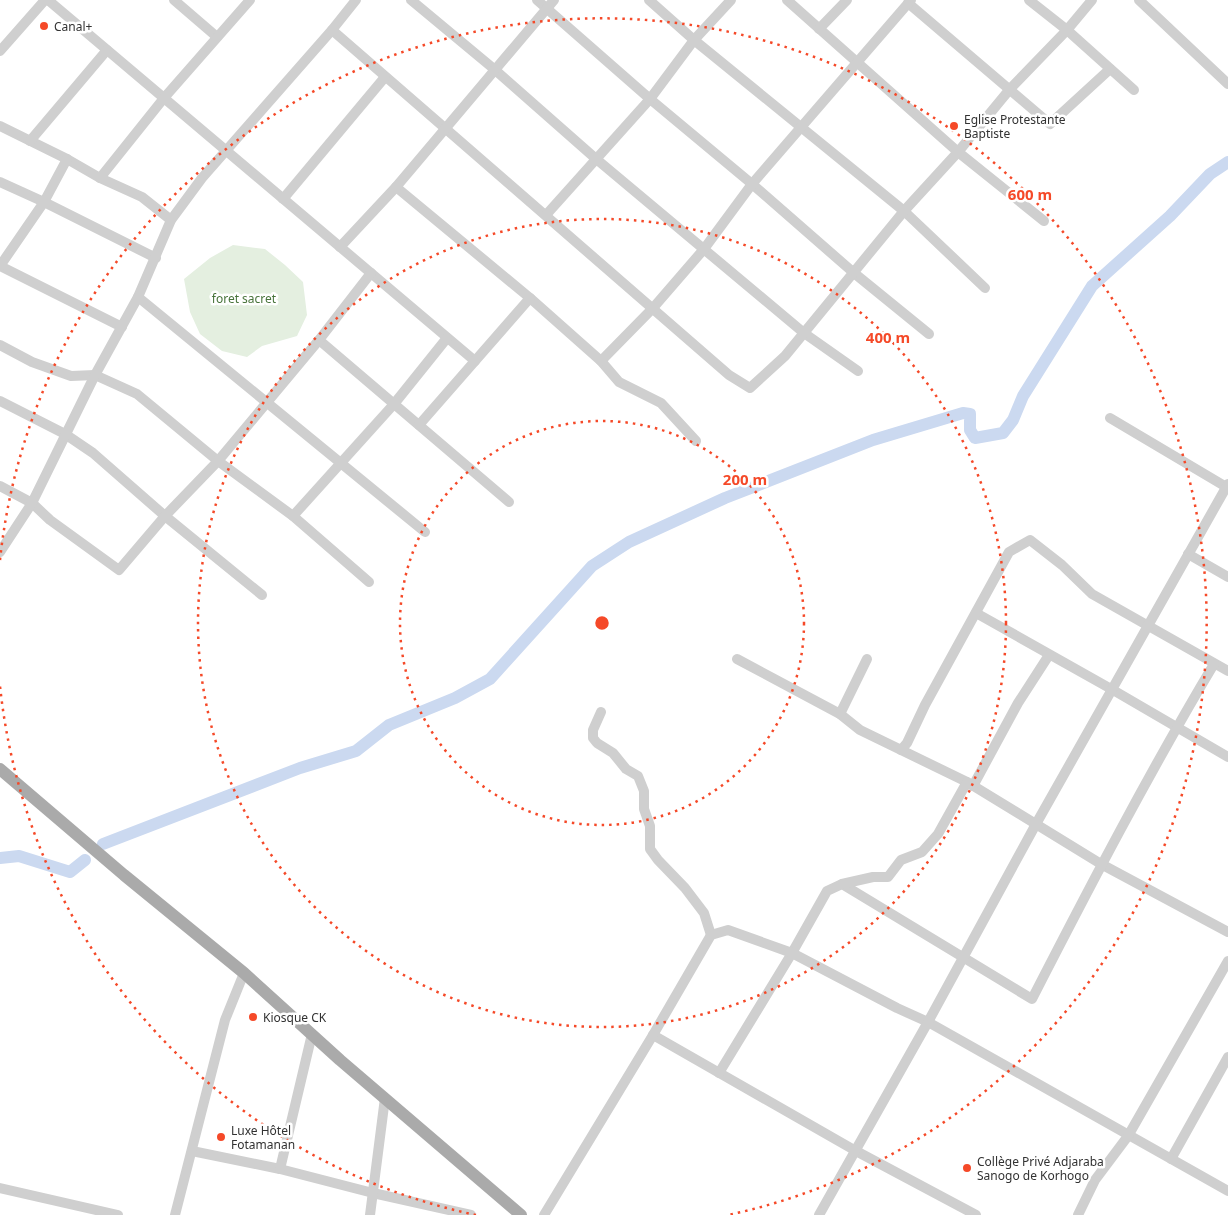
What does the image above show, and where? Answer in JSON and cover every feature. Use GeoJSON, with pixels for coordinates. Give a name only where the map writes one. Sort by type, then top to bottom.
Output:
{"type":"FeatureCollection","features":[{"type":"Feature","properties":{"kind":"main road"},"geometry":{"type":"LineString","coordinates":[[0,769],[124,875],[244,973],[521,1215]]}},
{"type":"Feature","properties":{"kind":"street"},"geometry":{"type":"LineString","coordinates":[[0,51],[47,0],[475,361]]}},
{"type":"Feature","properties":{"kind":"street"},"geometry":{"type":"LineString","coordinates":[[174,0],[217,37]]}},
{"type":"Feature","properties":{"kind":"street"},"geometry":{"type":"LineString","coordinates":[[100,178],[164,98],[250,0]]}},
{"type":"Feature","properties":{"kind":"street"},"geometry":{"type":"LineString","coordinates":[[0,552],[32,503],[95,375],[138,297],[171,220],[202,178],[356,0]]}},
{"type":"Feature","properties":{"kind":"street"},"geometry":{"type":"LineString","coordinates":[[411,0],[494,69],[595,158],[804,333],[858,371]]}},
{"type":"Feature","properties":{"kind":"street"},"geometry":{"type":"LineString","coordinates":[[537,0],[550,4],[650,99],[752,184],[854,273],[930,334]]}},
{"type":"Feature","properties":{"kind":"street"},"geometry":{"type":"LineString","coordinates":[[649,0],[694,40],[904,211],[985,288]]}},
{"type":"Feature","properties":{"kind":"street"},"geometry":{"type":"LineString","coordinates":[[546,215],[595,158],[650,99],[694,40],[731,0]]}},
{"type":"Feature","properties":{"kind":"street"},"geometry":{"type":"LineString","coordinates":[[787,0],[958,152],[1044,221]]}},
{"type":"Feature","properties":{"kind":"street"},"geometry":{"type":"LineString","coordinates":[[819,29],[847,0]]}},
{"type":"Feature","properties":{"kind":"street"},"geometry":{"type":"LineString","coordinates":[[1029,0],[1067,30],[1134,90]]}},
{"type":"Feature","properties":{"kind":"street"},"geometry":{"type":"LineString","coordinates":[[332,30],[729,374],[750,388],[786,356],[904,211],[958,152],[1010,88],[1067,30],[1092,0]]}},
{"type":"Feature","properties":{"kind":"street"},"geometry":{"type":"LineString","coordinates":[[1139,0],[1228,84]]}},
{"type":"Feature","properties":{"kind":"street"},"geometry":{"type":"LineString","coordinates":[[601,361],[653,308],[704,249],[752,184],[910,2],[1050,124],[1110,69]]}},
{"type":"Feature","properties":{"kind":"street"},"geometry":{"type":"LineString","coordinates":[[340,247],[396,187],[550,4]]}},
{"type":"Feature","properties":{"kind":"street"},"geometry":{"type":"LineString","coordinates":[[30,141],[107,50]]}},
{"type":"Feature","properties":{"kind":"street"},"geometry":{"type":"LineString","coordinates":[[283,199],[385,77]]}},
{"type":"Feature","properties":{"kind":"street"},"geometry":{"type":"LineString","coordinates":[[0,126],[67,159],[100,178],[142,197],[171,220]]}},
{"type":"Feature","properties":{"kind":"street"},"geometry":{"type":"LineString","coordinates":[[67,159],[44,202],[0,266],[122,327]]}},
{"type":"Feature","properties":{"kind":"street"},"geometry":{"type":"LineString","coordinates":[[0,182],[156,258]]}},
{"type":"Feature","properties":{"kind":"street"},"geometry":{"type":"LineString","coordinates":[[396,187],[530,298],[601,361],[619,382],[662,403],[696,441]]}},
{"type":"Feature","properties":{"kind":"street"},"geometry":{"type":"LineString","coordinates":[[0,486],[32,503],[50,520],[119,570],[165,516],[218,461],[319,340],[371,273]]}},
{"type":"Feature","properties":{"kind":"street"},"geometry":{"type":"LineString","coordinates":[[138,297],[425,532]]}},
{"type":"Feature","properties":{"kind":"street"},"geometry":{"type":"LineString","coordinates":[[419,425],[530,298]]}},
{"type":"Feature","properties":{"kind":"street"},"geometry":{"type":"LineString","coordinates":[[293,516],[342,464],[394,404],[447,338]]}},
{"type":"Feature","properties":{"kind":"street"},"geometry":{"type":"LineString","coordinates":[[319,340],[509,502]]}},
{"type":"Feature","properties":{"kind":"street"},"geometry":{"type":"LineString","coordinates":[[0,345],[32,362],[71,376],[95,375],[137,394],[218,461],[293,516],[368,582]]}},
{"type":"Feature","properties":{"kind":"street"},"geometry":{"type":"LineString","coordinates":[[0,401],[65,434],[93,453],[165,516],[262,595]]}},
{"type":"Feature","properties":{"kind":"street"},"geometry":{"type":"LineString","coordinates":[[819,1215],[928,1022],[1036,824],[1227,486],[1110,418]]}},
{"type":"Feature","properties":{"kind":"street"},"geometry":{"type":"LineString","coordinates":[[901,750],[907,743],[925,705],[1009,552],[1030,540],[1062,565],[1092,594],[1228,671]]}},
{"type":"Feature","properties":{"kind":"street"},"geometry":{"type":"LineString","coordinates":[[1188,554],[1228,577]]}},
{"type":"Feature","properties":{"kind":"street"},"geometry":{"type":"LineString","coordinates":[[976,613],[1177,726],[1228,757]]}},
{"type":"Feature","properties":{"kind":"street"},"geometry":{"type":"LineString","coordinates":[[719,1073],[792,953],[827,891],[842,884],[873,877],[888,877],[901,860],[922,852],[938,834],[1049,655]]}},
{"type":"Feature","properties":{"kind":"street"},"geometry":{"type":"LineString","coordinates":[[737,659],[840,714],[860,730],[970,784],[1101,864],[1227,929]]}},
{"type":"Feature","properties":{"kind":"street"},"geometry":{"type":"LineString","coordinates":[[840,714],[867,659]]}},
{"type":"Feature","properties":{"kind":"street"},"geometry":{"type":"LineString","coordinates":[[842,884],[1032,999],[1101,864],[1177,726],[1214,664]]}},
{"type":"Feature","properties":{"kind":"street"},"geometry":{"type":"LineString","coordinates":[[544,1215],[654,1035],[710,935],[704,913],[685,888],[650,849],[650,826],[644,809],[644,791],[638,776],[626,769],[613,754],[593,738],[593,730],[601,712]]}},
{"type":"Feature","properties":{"kind":"street"},"geometry":{"type":"LineString","coordinates":[[710,935],[728,930],[792,953],[897,1008],[928,1022],[1228,1191]]}},
{"type":"Feature","properties":{"kind":"street"},"geometry":{"type":"LineString","coordinates":[[1078,1215],[1095,1180],[1128,1136],[1228,961]]}},
{"type":"Feature","properties":{"kind":"street"},"geometry":{"type":"LineString","coordinates":[[175,1215],[225,1020],[244,973]]}},
{"type":"Feature","properties":{"kind":"street"},"geometry":{"type":"LineString","coordinates":[[280,1169],[312,1034]]}},
{"type":"Feature","properties":{"kind":"street"},"geometry":{"type":"LineString","coordinates":[[654,1035],[856,1151],[976,1215]]}},
{"type":"Feature","properties":{"kind":"street"},"geometry":{"type":"LineString","coordinates":[[1171,1159],[1228,1057]]}},
{"type":"Feature","properties":{"kind":"street"},"geometry":{"type":"LineString","coordinates":[[370,1215],[385,1098]]}},
{"type":"Feature","properties":{"kind":"street"},"geometry":{"type":"LineString","coordinates":[[192,1151],[280,1169],[373,1193],[471,1215]]}},
{"type":"Feature","properties":{"kind":"street"},"geometry":{"type":"LineString","coordinates":[[0,1188],[98,1213],[118,1215]]}},
{"type":"Feature","properties":{"kind":"green space","name":"foret sacret"},"geometry":{"type":"Polygon","coordinates":[[[233,245],[265,249],[303,282],[307,315],[297,336],[262,346],[247,357],[222,351],[200,334],[190,312],[184,279],[210,258],[233,245]]]}},
{"type":"Feature","properties":{"kind":"waterway"},"geometry":{"type":"LineString","coordinates":[[103,844],[300,768],[356,751],[389,725],[455,698],[490,679],[592,566],[629,542],[725,498],[873,440],[963,413],[970,414],[970,430],[975,438],[1003,433],[1013,420],[1023,396],[1092,286],[1170,216],[1210,174],[1228,162]]}},
{"type":"Feature","properties":{"kind":"waterway"},"geometry":{"type":"LineString","coordinates":[[0,858],[19,856],[70,872],[85,860]]}},
{"type":"Feature","properties":{"kind":"place","name":"Canal+"},"geometry":{"type":"Point","coordinates":[44,26]}},
{"type":"Feature","properties":{"kind":"place","name":"Eglise Protestante Baptiste"},"geometry":{"type":"Point","coordinates":[954,126]}},
{"type":"Feature","properties":{"kind":"place","name":"Kiosque CK"},"geometry":{"type":"Point","coordinates":[253,1017]}},
{"type":"Feature","properties":{"kind":"place","name":"Luxe Hôtel Fotamanan"},"geometry":{"type":"Point","coordinates":[221,1137]}},
{"type":"Feature","properties":{"kind":"place","name":"Collège Privé Adjaraba Sanogo de Korhogo"},"geometry":{"type":"Point","coordinates":[967,1168]}}]}
